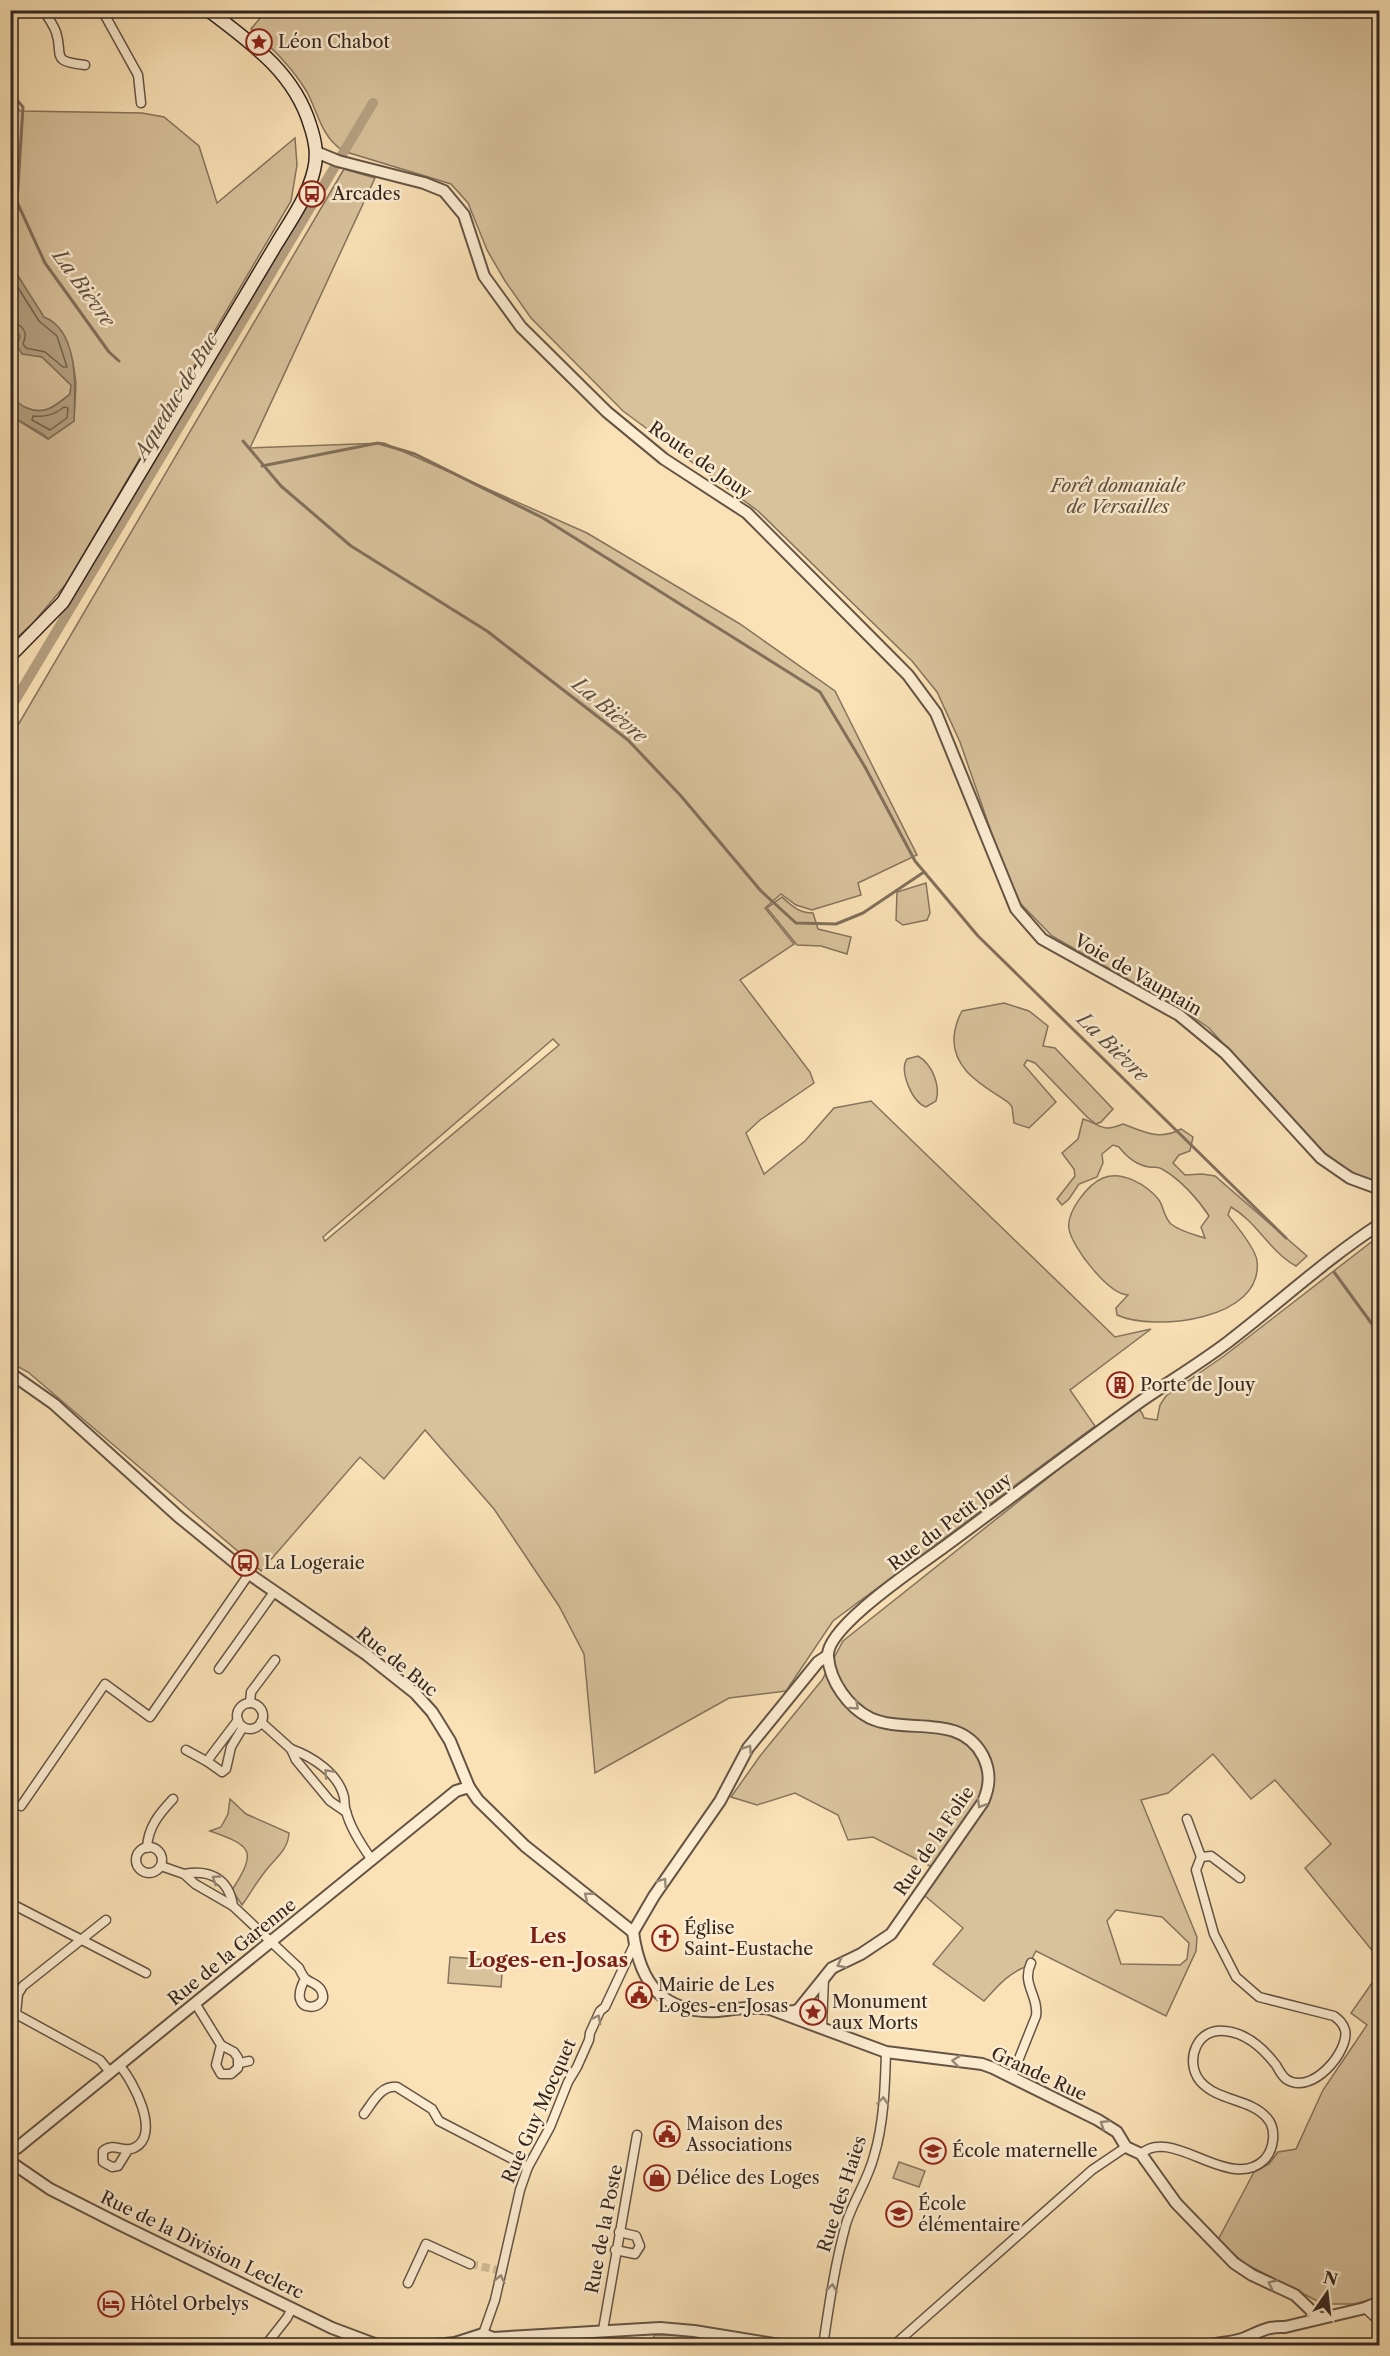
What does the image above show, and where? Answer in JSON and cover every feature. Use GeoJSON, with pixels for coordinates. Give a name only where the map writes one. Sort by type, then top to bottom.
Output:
{"type":"FeatureCollection","features":[{"type":"Feature","properties":{"kind":"main road"},"geometry":{"type":"LineString","coordinates":[[10,656],[55,611],[69,592],[301,203],[310,183],[316,152],[307,114],[298,94],[261,51],[208,10]]}},
{"type":"Feature","properties":{"kind":"street"},"geometry":{"type":"LineString","coordinates":[[43,10],[55,29],[57,50],[61,58],[67,63],[85,65]]}},
{"type":"Feature","properties":{"kind":"street"},"geometry":{"type":"LineString","coordinates":[[102,10],[138,75],[141,103]]}},
{"type":"Feature","properties":{"kind":"street","name":"Route de Jouy"},"geometry":{"type":"LineString","coordinates":[[316,152],[338,161],[424,183],[444,191],[464,215],[484,276],[521,327],[607,412],[664,459],[747,513],[908,675],[936,713],[986,840]]}},
{"type":"Feature","properties":{"kind":"street","name":"Voie de Vauptain"},"geometry":{"type":"LineString","coordinates":[[986,840],[1016,909],[1042,939],[1179,1015],[1225,1053],[1321,1158],[1345,1175],[1380,1189]]}},
{"type":"Feature","properties":{"kind":"street","name":"Rue du Petit Jouy"},"geometry":{"type":"LineString","coordinates":[[634,1938],[654,1896],[720,1800],[748,1748],[818,1662],[827,1656],[830,1641],[841,1628],[897,1582],[1137,1404],[1227,1343],[1329,1260],[1380,1224]]}},
{"type":"Feature","properties":{"kind":"street","name":"Rue de Buc"},"geometry":{"type":"LineString","coordinates":[[10,1373],[54,1404],[179,1517],[249,1574],[367,1655],[415,1693],[432,1713],[450,1741],[469,1787],[478,1800],[525,1846],[634,1938]]}},
{"type":"Feature","properties":{"kind":"street"},"geometry":{"type":"LineString","coordinates":[[21,1806],[105,1684],[150,1717],[249,1574]]}},
{"type":"Feature","properties":{"kind":"street"},"geometry":{"type":"LineString","coordinates":[[219,1669],[274,1592]]}},
{"type":"Feature","properties":{"kind":"street","name":"Rue de la Folie"},"geometry":{"type":"LineString","coordinates":[[783,2012],[799,2009],[832,1968],[861,1954],[891,1934],[983,1802],[990,1781],[986,1761],[980,1750],[960,1734],[933,1726],[884,1723],[856,1708],[844,1696],[836,1683],[827,1656]]}},
{"type":"Feature","properties":{"kind":"street"},"geometry":{"type":"LineString","coordinates":[[250,1703],[251,1692],[275,1660]]}},
{"type":"Feature","properties":{"kind":"street"},"geometry":{"type":"LineString","coordinates":[[240,1723],[255,1728],[261,1722],[263,1715],[260,1708],[250,1703]]}},
{"type":"Feature","properties":{"kind":"street"},"geometry":{"type":"LineString","coordinates":[[186,1749],[222,1772],[226,1769],[240,1723],[240,1708],[250,1703]]}},
{"type":"Feature","properties":{"kind":"street"},"geometry":{"type":"LineString","coordinates":[[261,1722],[291,1749],[303,1753],[320,1764],[336,1780],[344,1797],[346,1812],[372,1860]]}},
{"type":"Feature","properties":{"kind":"street"},"geometry":{"type":"LineString","coordinates":[[208,1762],[240,1723]]}},
{"type":"Feature","properties":{"kind":"street"},"geometry":{"type":"LineString","coordinates":[[291,1749],[296,1760],[330,1801],[346,1812]]}},
{"type":"Feature","properties":{"kind":"street","name":"Rue de la Garenne"},"geometry":{"type":"LineString","coordinates":[[14,2146],[271,1943],[456,1791],[469,1787]]}},
{"type":"Feature","properties":{"kind":"street"},"geometry":{"type":"LineString","coordinates":[[147,1848],[147,1838],[155,1819],[173,1799]]}},
{"type":"Feature","properties":{"kind":"street"},"geometry":{"type":"LineString","coordinates":[[1141,2154],[1149,2148],[1166,2147],[1227,2167],[1248,2169],[1265,2158],[1273,2139],[1268,2119],[1257,2110],[1214,2093],[1196,2074],[1193,2056],[1196,2045],[1207,2033],[1224,2030],[1254,2042],[1265,2052],[1284,2078],[1295,2084],[1308,2083],[1321,2075],[1346,2037],[1341,2022],[1334,2016],[1259,1997],[1236,1977],[1224,1957],[1211,1923],[1196,1870],[1201,1857],[1187,1819]]}},
{"type":"Feature","properties":{"kind":"street"},"geometry":{"type":"LineString","coordinates":[[147,1848],[155,1848],[161,1854],[161,1866],[151,1873],[140,1868],[137,1856],[147,1848]]}},
{"type":"Feature","properties":{"kind":"street"},"geometry":{"type":"LineString","coordinates":[[1201,1857],[1211,1856],[1240,1878]]}},
{"type":"Feature","properties":{"kind":"street"},"geometry":{"type":"LineString","coordinates":[[161,1866],[184,1874],[195,1884],[233,1906],[299,1968],[304,1978]]}},
{"type":"Feature","properties":{"kind":"street"},"geometry":{"type":"LineString","coordinates":[[184,1874],[198,1872],[211,1875],[232,1893],[233,1906]]}},
{"type":"Feature","properties":{"kind":"street"},"geometry":{"type":"LineString","coordinates":[[10,1903],[146,1973]]}},
{"type":"Feature","properties":{"kind":"street"},"geometry":{"type":"LineString","coordinates":[[106,1920],[23,1986],[18,1994],[13,2016],[130,2077],[147,2123],[147,2132],[144,2141],[128,2150]]}},
{"type":"Feature","properties":{"kind":"street","name":"Grande Rue"},"geometry":{"type":"LineString","coordinates":[[634,1938],[647,1982],[671,2004],[693,2010],[716,2011],[755,2006],[783,2012],[886,2052],[982,2064],[1014,2072],[1117,2132],[1126,2146],[1141,2154],[1176,2203],[1234,2264],[1295,2295],[1319,2318]]}},
{"type":"Feature","properties":{"kind":"street","name":"Rue Guy Mocquet"},"geometry":{"type":"LineString","coordinates":[[483,2334],[495,2300],[513,2215],[528,2167],[550,2127],[568,2082],[577,2067],[600,2011],[605,2007],[634,1938]]}},
{"type":"Feature","properties":{"kind":"street"},"geometry":{"type":"LineString","coordinates":[[1014,2072],[1037,2013],[1027,1976],[1031,1963]]}},
{"type":"Feature","properties":{"kind":"street"},"geometry":{"type":"LineString","coordinates":[[822,2027],[824,1976]]}},
{"type":"Feature","properties":{"kind":"street"},"geometry":{"type":"LineString","coordinates":[[195,2003],[221,2045],[234,2052],[240,2063]]}},
{"type":"Feature","properties":{"kind":"street"},"geometry":{"type":"LineString","coordinates":[[221,2045],[216,2065],[226,2078],[240,2063],[249,2061]]}},
{"type":"Feature","properties":{"kind":"street","name":"Rue des Haies"},"geometry":{"type":"LineString","coordinates":[[823,2346],[837,2259],[846,2223],[874,2159],[882,2107],[886,2052]]}},
{"type":"Feature","properties":{"kind":"street"},"geometry":{"type":"LineString","coordinates":[[364,2114],[382,2090],[391,2086],[398,2087],[432,2109],[439,2121],[528,2167]]}},
{"type":"Feature","properties":{"kind":"street","name":"Rue de la Poste"},"geometry":{"type":"LineString","coordinates":[[603,2330],[615,2250],[637,2135]]}},
{"type":"Feature","properties":{"kind":"street"},"geometry":{"type":"LineString","coordinates":[[13,2165],[19,2153],[14,2146]]}},
{"type":"Feature","properties":{"kind":"street"},"geometry":{"type":"LineString","coordinates":[[894,2346],[1092,2170],[1126,2146]]}},
{"type":"Feature","properties":{"kind":"street","name":"Rue de la Division Leclerc"},"geometry":{"type":"LineString","coordinates":[[13,2165],[50,2189],[343,2333],[380,2346]]}},
{"type":"Feature","properties":{"kind":"street"},"geometry":{"type":"LineString","coordinates":[[615,2250],[634,2254],[640,2246],[636,2236],[619,2232]]}},
{"type":"Feature","properties":{"kind":"street"},"geometry":{"type":"LineString","coordinates":[[408,2283],[426,2244],[470,2264]]}},
{"type":"Feature","properties":{"kind":"street"},"geometry":{"type":"LineString","coordinates":[[1208,2346],[1247,2337],[1255,2332],[1365,2308],[1380,2302]]}},
{"type":"Feature","properties":{"kind":"street"},"geometry":{"type":"LineString","coordinates":[[265,2346],[292,2308]]}},
{"type":"Feature","properties":{"kind":"street"},"geometry":{"type":"LineString","coordinates":[[1365,2308],[1380,2322]]}},
{"type":"Feature","properties":{"kind":"street"},"geometry":{"type":"LineString","coordinates":[[424,2346],[455,2343],[483,2334],[493,2338],[603,2330],[671,2328],[786,2346]]}},
{"type":"Feature","properties":{"kind":"green space","name":"Forêt domaniale de Versailles"},"geometry":{"type":"Polygon","coordinates":[[[253,10],[1379,11],[1379,1184],[1346,1168],[1317,1146],[1209,1028],[1187,1013],[1052,936],[1020,903],[1003,866],[960,742],[937,692],[912,661],[758,511],[623,411],[531,318],[487,250],[468,203],[451,184],[343,151],[336,145],[325,132],[307,92],[295,74],[251,29],[261,17],[253,10]]]}},
{"type":"Feature","properties":{"kind":"green space"},"geometry":{"type":"Polygon","coordinates":[[[11,97],[20,111],[142,113],[164,117],[199,146],[217,203],[295,138],[297,165],[291,201],[66,584],[33,623],[11,643],[11,416],[48,439],[74,421],[76,383],[73,362],[62,332],[44,318],[11,265],[11,97]]]}},
{"type":"Feature","properties":{"kind":"green space"},"geometry":{"type":"Polygon","coordinates":[[[344,169],[375,178],[250,448],[384,443],[587,533],[740,624],[835,691],[917,855],[858,883],[861,895],[812,910],[796,905],[781,894],[765,908],[794,944],[740,980],[810,1072],[814,1083],[760,1120],[746,1133],[764,1174],[805,1141],[834,1108],[871,1101],[1115,1337],[1151,1329],[1070,1390],[1095,1426],[833,1621],[786,1691],[729,1698],[595,1773],[584,1654],[559,1606],[494,1509],[425,1430],[384,1479],[360,1457],[261,1571],[28,1372],[11,1363],[11,737],[344,169]],[[553,1039],[323,1237],[325,1241],[559,1045],[553,1039]]]}},
{"type":"Feature","properties":{"kind":"green space"},"geometry":{"type":"Polygon","coordinates":[[[17,330],[22,353],[42,357],[71,385],[70,394],[45,410],[33,410],[11,399],[10,332],[17,330]]]}},
{"type":"Feature","properties":{"kind":"green space"},"geometry":{"type":"Polygon","coordinates":[[[926,883],[930,913],[927,920],[903,925],[896,920],[897,892],[926,883]]]}},
{"type":"Feature","properties":{"kind":"green space"},"geometry":{"type":"Polygon","coordinates":[[[782,897],[800,910],[813,913],[818,929],[851,937],[847,954],[821,946],[797,945],[767,908],[782,897]]]}},
{"type":"Feature","properties":{"kind":"green space"},"geometry":{"type":"Polygon","coordinates":[[[1004,1003],[1029,1011],[1048,1026],[1043,1046],[1055,1048],[1113,1109],[1101,1122],[1096,1124],[1087,1117],[1035,1063],[1027,1060],[1024,1065],[1056,1102],[1029,1128],[1014,1123],[1012,1107],[1009,1103],[981,1084],[964,1068],[958,1059],[954,1037],[956,1024],[962,1011],[1004,1003]]]}},
{"type":"Feature","properties":{"kind":"green space"},"geometry":{"type":"Polygon","coordinates":[[[918,1056],[927,1064],[936,1082],[936,1101],[926,1107],[916,1099],[906,1078],[907,1059],[918,1056]]]}},
{"type":"Feature","properties":{"kind":"green space"},"geometry":{"type":"Polygon","coordinates":[[[1083,1119],[1106,1128],[1123,1124],[1159,1135],[1181,1129],[1193,1137],[1190,1151],[1179,1155],[1173,1163],[1185,1175],[1215,1176],[1307,1256],[1296,1266],[1231,1207],[1228,1215],[1249,1244],[1257,1261],[1255,1281],[1243,1297],[1226,1308],[1204,1316],[1179,1321],[1134,1320],[1117,1315],[1116,1308],[1128,1295],[1111,1287],[1092,1268],[1077,1247],[1069,1229],[1074,1207],[1085,1192],[1103,1178],[1126,1177],[1148,1189],[1159,1200],[1171,1224],[1183,1231],[1205,1238],[1201,1227],[1209,1216],[1188,1190],[1169,1173],[1136,1162],[1119,1147],[1113,1145],[1102,1154],[1103,1163],[1097,1177],[1079,1184],[1062,1205],[1057,1199],[1075,1176],[1074,1169],[1062,1153],[1078,1139],[1083,1119]]]}},
{"type":"Feature","properties":{"kind":"green space"},"geometry":{"type":"Polygon","coordinates":[[[1379,1236],[1379,1959],[1305,1868],[1331,1844],[1275,1780],[1251,1799],[1213,1754],[1168,1793],[1141,1800],[1197,1937],[1196,1951],[1166,2016],[1036,1951],[1028,1966],[1009,1976],[984,2001],[933,1964],[963,1928],[925,1896],[932,1867],[873,1837],[848,1840],[838,1815],[795,1793],[757,1805],[731,1797],[760,1756],[822,1680],[843,1641],[1137,1407],[1144,1418],[1157,1420],[1160,1405],[1166,1396],[1224,1356],[1379,1236]],[[1116,1910],[1107,1921],[1121,1964],[1180,1965],[1187,1959],[1189,1943],[1162,1917],[1116,1910]]]}},
{"type":"Feature","properties":{"kind":"green space"},"geometry":{"type":"Polygon","coordinates":[[[230,1799],[246,1814],[289,1833],[283,1850],[242,1905],[232,1890],[245,1866],[246,1852],[235,1841],[210,1831],[221,1827],[228,1814],[230,1799]]]}},
{"type":"Feature","properties":{"kind":"green space"},"geometry":{"type":"Polygon","coordinates":[[[450,1957],[503,1961],[501,1987],[448,1983],[450,1957]]]}},
{"type":"Feature","properties":{"kind":"green space"},"geometry":{"type":"Polygon","coordinates":[[[1379,1973],[1379,2297],[1355,2304],[1323,2304],[1244,2263],[1218,2240],[1254,2172],[1269,2164],[1278,2152],[1296,2149],[1323,2090],[1367,2025],[1351,2013],[1379,1973]]]}},
{"type":"Feature","properties":{"kind":"green space"},"geometry":{"type":"Polygon","coordinates":[[[899,2162],[925,2171],[919,2187],[893,2178],[899,2162]]]}},
{"type":"Feature","properties":{"kind":"green space"},"geometry":{"type":"Polygon","coordinates":[[[654,2335],[689,2335],[745,2345],[652,2346],[654,2335]]]}},
{"type":"Feature","properties":{"kind":"water"},"geometry":{"type":"Polygon","coordinates":[[[11,265],[44,317],[56,324],[70,348],[75,394],[74,421],[48,439],[11,416],[11,399],[33,410],[45,410],[70,394],[71,385],[42,357],[22,354],[17,346],[20,336],[17,331],[11,332],[11,265]]]}},
{"type":"Feature","properties":{"kind":"waterway","name":"La Bièvre"},"geometry":{"type":"LineString","coordinates":[[10,92],[23,107],[17,202],[45,263],[109,352],[119,361]]}},
{"type":"Feature","properties":{"kind":"waterway","name":"Aqueduc de Buc"},"geometry":{"type":"LineString","coordinates":[[10,709],[373,103]]}},
{"type":"Feature","properties":{"kind":"waterway","name":"La Bièvre"},"geometry":{"type":"LineString","coordinates":[[243,441],[281,486],[351,546],[487,631],[628,740],[681,796],[761,891],[796,923],[836,924],[863,913],[924,872]]}},
{"type":"Feature","properties":{"kind":"waterway","name":"La Bièvre"},"geometry":{"type":"LineString","coordinates":[[262,466],[378,443],[415,454],[543,518],[820,692],[865,767],[915,861],[978,936],[1286,1238]]}},
{"type":"Feature","properties":{"kind":"waterway","name":"La Bièvre"},"geometry":{"type":"LineString","coordinates":[[1334,1272],[1380,1335]]}},
{"type":"Feature","properties":{"kind":"tunnel"},"geometry":{"type":"LineString","coordinates":[[470,2264],[502,2271]]}},
{"type":"Feature","properties":{"kind":"place","name":"Léon Chabot"},"geometry":{"type":"Point","coordinates":[259,42]}},
{"type":"Feature","properties":{"kind":"place","name":"Arcades"},"geometry":{"type":"Point","coordinates":[312,194]}},
{"type":"Feature","properties":{"kind":"place","name":"Porte de Jouy"},"geometry":{"type":"Point","coordinates":[1120,1385]}},
{"type":"Feature","properties":{"kind":"place","name":"La Logeraie"},"geometry":{"type":"Point","coordinates":[245,1563]}},
{"type":"Feature","properties":{"kind":"place","name":"Église Saint-Eustache"},"geometry":{"type":"Point","coordinates":[665,1938]}},
{"type":"Feature","properties":{"kind":"place","name":"Mairie de Les Loges-en-Josas"},"geometry":{"type":"Point","coordinates":[639,1995]}},
{"type":"Feature","properties":{"kind":"place","name":"Monument aux Morts"},"geometry":{"type":"Point","coordinates":[813,2012]}},
{"type":"Feature","properties":{"kind":"place","name":"Maison des Associations"},"geometry":{"type":"Point","coordinates":[667,2134]}},
{"type":"Feature","properties":{"kind":"place","name":"École maternelle"},"geometry":{"type":"Point","coordinates":[933,2151]}},
{"type":"Feature","properties":{"kind":"place","name":"Délice des Loges"},"geometry":{"type":"Point","coordinates":[657,2178]}},
{"type":"Feature","properties":{"kind":"place","name":"École élémentaire"},"geometry":{"type":"Point","coordinates":[899,2214]}},
{"type":"Feature","properties":{"kind":"place","name":"Hôtel Orbelys"},"geometry":{"type":"Point","coordinates":[111,2304]}},
{"type":"Feature","properties":{"kind":"district","name":"Les Loges-en-Josas"},"geometry":{"type":"Point","coordinates":[548,1948]}}]}
